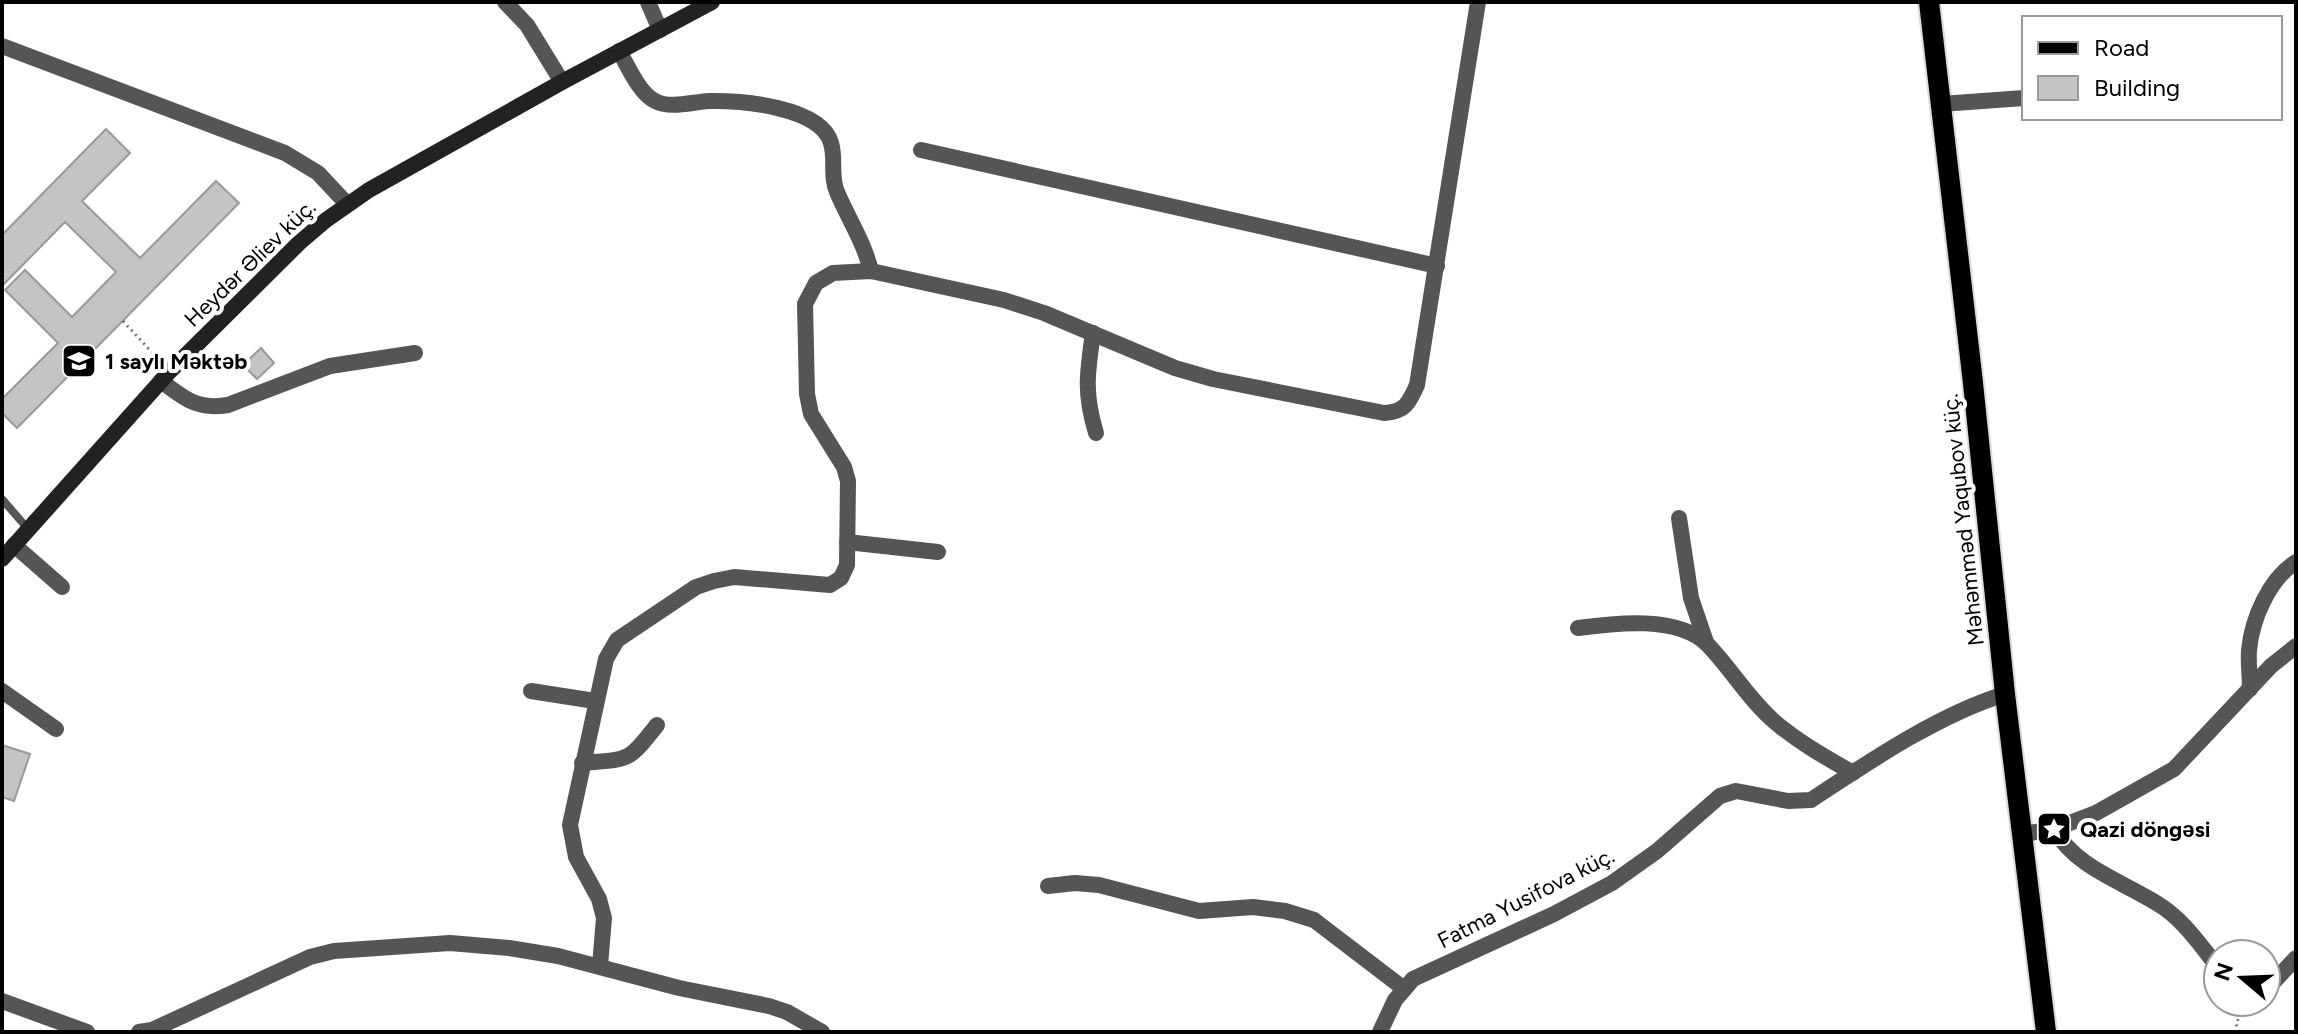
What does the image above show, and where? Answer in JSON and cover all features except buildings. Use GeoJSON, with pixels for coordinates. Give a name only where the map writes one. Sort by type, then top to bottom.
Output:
{"type":"FeatureCollection","features":[{"type":"Feature","properties":{"kind":"main road","name":"Heydər Əliev küç."},"geometry":{"type":"LineString","coordinates":[[2,559],[166,376],[299,243],[347,204],[562,82],[712,2]]}},
{"type":"Feature","properties":{"kind":"main road","name":"Məhəmməd Yaqubov küç."},"geometry":{"type":"LineString","coordinates":[[1929,2],[2005,694],[2046,1032]]}},
{"type":"Feature","properties":{"kind":"street"},"geometry":{"type":"LineString","coordinates":[[505,2],[527,25],[562,82]]}},
{"type":"Feature","properties":{"kind":"street"},"geometry":{"type":"LineString","coordinates":[[648,2],[660,30]]}},
{"type":"Feature","properties":{"kind":"street"},"geometry":{"type":"LineString","coordinates":[[600,966],[604,918],[599,899],[576,857],[570,825],[595,701],[606,659],[617,640],[696,587],[734,577],[830,585],[841,578],[847,565],[848,481],[844,467],[811,414],[807,394],[805,304],[816,283],[833,273],[871,271],[1004,300],[1175,368],[1213,379],[1384,413],[1397,412],[1408,405],[1417,385],[1478,2]]}},
{"type":"Feature","properties":{"kind":"street"},"geometry":{"type":"LineString","coordinates":[[2,46],[285,153],[318,173],[347,204]]}},
{"type":"Feature","properties":{"kind":"street"},"geometry":{"type":"LineString","coordinates":[[619,51],[648,97],[658,103],[669,105],[711,101],[765,105],[814,122],[831,142],[835,188],[871,271]]}},
{"type":"Feature","properties":{"kind":"street"},"geometry":{"type":"LineString","coordinates":[[1941,104],[2022,98]]}},
{"type":"Feature","properties":{"kind":"street"},"geometry":{"type":"LineString","coordinates":[[921,150],[1437,266]]}},
{"type":"Feature","properties":{"kind":"street"},"geometry":{"type":"LineString","coordinates":[[1093,333],[1086,378],[1087,403],[1096,433]]}},
{"type":"Feature","properties":{"kind":"street"},"geometry":{"type":"LineString","coordinates":[[166,376],[188,401],[210,408],[228,405],[330,366],[415,353]]}},
{"type":"Feature","properties":{"kind":"street"},"geometry":{"type":"LineString","coordinates":[[1679,518],[1691,598],[1706,642],[1750,698],[1776,723],[1853,773]]}},
{"type":"Feature","properties":{"kind":"street"},"geometry":{"type":"LineString","coordinates":[[847,542],[938,552]]}},
{"type":"Feature","properties":{"kind":"street"},"geometry":{"type":"LineString","coordinates":[[14,545],[62,587]]}},
{"type":"Feature","properties":{"kind":"street"},"geometry":{"type":"LineString","coordinates":[[2250,689],[2249,649],[2257,619],[2269,589],[2296,562]]}},
{"type":"Feature","properties":{"kind":"street"},"geometry":{"type":"LineString","coordinates":[[1578,628],[1625,622],[1665,626],[1706,642]]}},
{"type":"Feature","properties":{"kind":"street"},"geometry":{"type":"LineString","coordinates":[[2023,834],[2054,829],[2096,813],[2174,769],[2271,666],[2296,646]]}},
{"type":"Feature","properties":{"kind":"street"},"geometry":{"type":"LineString","coordinates":[[2,691],[56,729]]}},
{"type":"Feature","properties":{"kind":"street"},"geometry":{"type":"LineString","coordinates":[[531,691],[595,701]]}},
{"type":"Feature","properties":{"kind":"street","name":"Fatma Yusifova küç."},"geometry":{"type":"LineString","coordinates":[[1403,988],[1413,979],[1554,914],[1612,883],[1657,851],[1720,796],[1736,791],[1788,801],[1811,800],[1949,716],[2005,694]]}},
{"type":"Feature","properties":{"kind":"street"},"geometry":{"type":"LineString","coordinates":[[582,763],[621,760],[633,755],[657,725]]}},
{"type":"Feature","properties":{"kind":"street"},"geometry":{"type":"LineString","coordinates":[[2054,829],[2077,858],[2160,905],[2176,917],[2202,948]]}},
{"type":"Feature","properties":{"kind":"street"},"geometry":{"type":"LineString","coordinates":[[1048,886],[1075,883],[1099,885],[1199,911],[1253,907],[1285,911],[1314,920],[1403,988],[1380,1032]]}},
{"type":"Feature","properties":{"kind":"street"},"geometry":{"type":"LineString","coordinates":[[139,1032],[152,1030],[310,957],[334,951],[450,943],[509,948],[769,1006],[787,1012],[822,1032]]}},
{"type":"Feature","properties":{"kind":"street"},"geometry":{"type":"LineString","coordinates":[[2282,973],[2296,958]]}},
{"type":"Feature","properties":{"kind":"street"},"geometry":{"type":"LineString","coordinates":[[2,1001],[46,1025],[87,1032]]}},
{"type":"Feature","properties":{"kind":"lane"},"geometry":{"type":"LineString","coordinates":[[2,499],[28,529]]}},
{"type":"Feature","properties":{"kind":"path"},"geometry":{"type":"LineString","coordinates":[[123,321],[166,376]]}},
{"type":"Feature","properties":{"kind":"place","name":"1 saylı Məktəb"},"geometry":{"type":"Point","coordinates":[79,361]}},
{"type":"Feature","properties":{"kind":"place","name":"Qazi döngəsi"},"geometry":{"type":"Point","coordinates":[2054,829]}}]}
